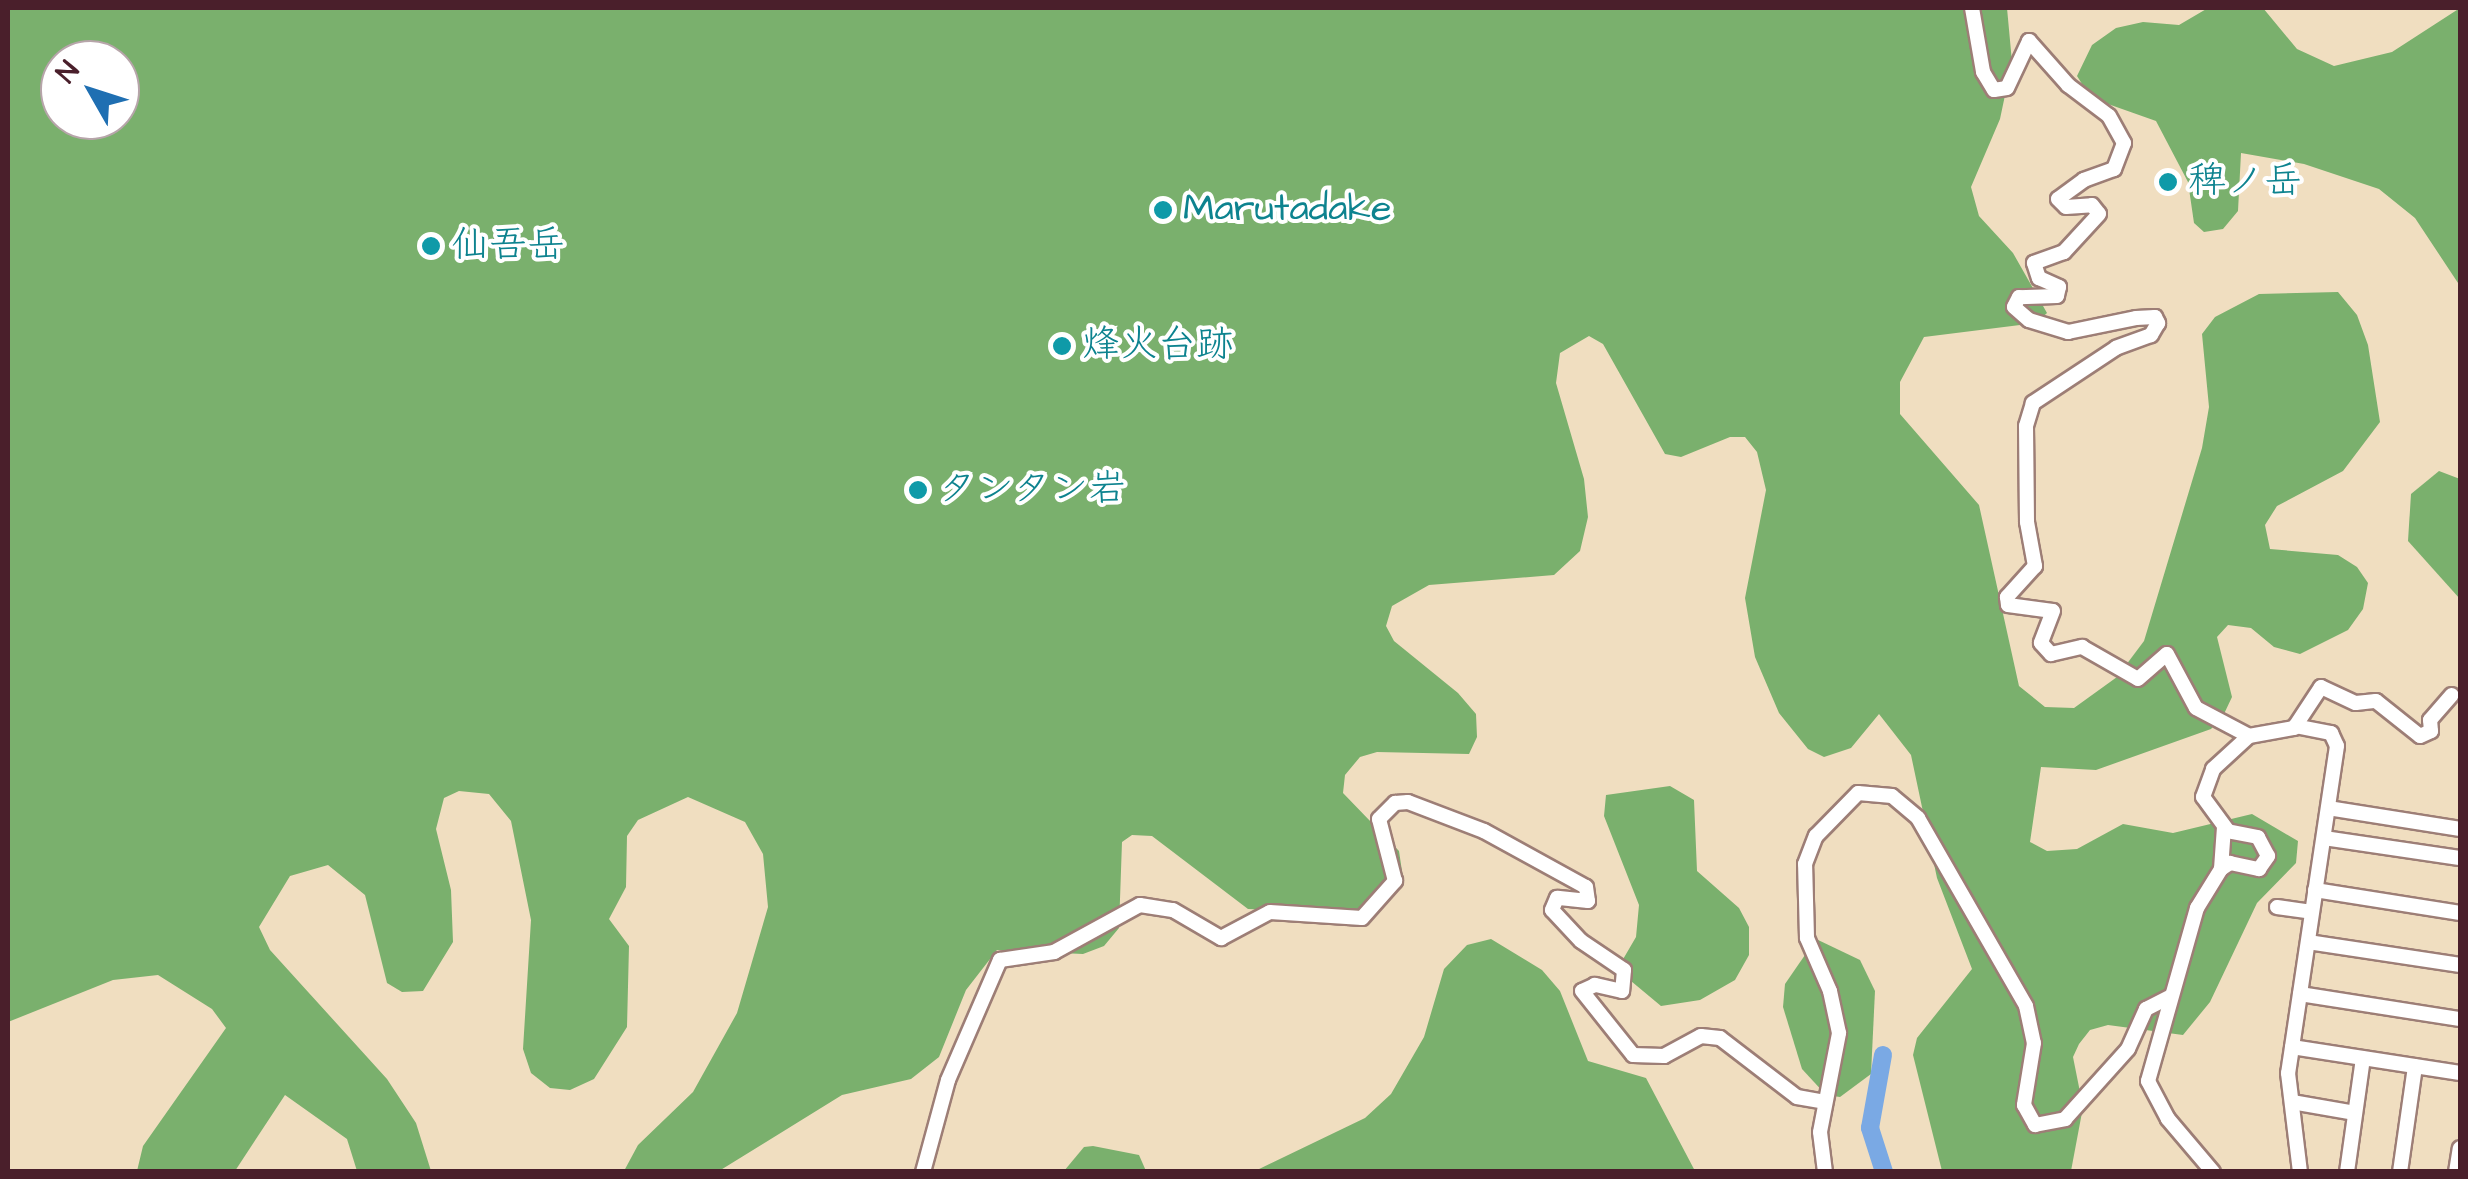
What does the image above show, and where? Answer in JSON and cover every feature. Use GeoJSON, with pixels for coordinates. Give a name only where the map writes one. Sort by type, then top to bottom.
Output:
{"type":"FeatureCollection","features":[{"type":"Feature","properties":{"kind":"street"},"geometry":{"type":"LineString","coordinates":[[1972,8],[1983,72],[1994,90],[2007,88],[2029,41],[2068,86],[2109,116],[2124,144],[2114,170],[2084,180],[2058,199],[2066,207],[2092,205],[2099,214],[2064,252],[2034,262],[2039,278],[2059,287],[2057,296],[2018,296],[2014,308],[2029,320],[2068,332],[2136,318],[2155,316],[2158,322],[2151,335],[2116,348],[2033,403],[2026,426],[2027,522],[2036,566],[2007,597],[2008,604],[2053,610],[2041,643],[2051,654],[2082,647],[2138,680],[2168,654],[2196,708],[2250,736]]}},
{"type":"Feature","properties":{"kind":"street"},"geometry":{"type":"LineString","coordinates":[[2295,726],[2314,692],[2329,686],[2356,703],[2376,701],[2420,736],[2430,731],[2430,720],[2452,694]]}},
{"type":"Feature","properties":{"kind":"street"},"geometry":{"type":"LineString","coordinates":[[2222,869],[2224,827],[2203,797],[2213,769],[2250,736],[2295,726],[2336,736],[2292,1047],[2292,1102],[2300,1172]]}},
{"type":"Feature","properties":{"kind":"street"},"geometry":{"type":"LineString","coordinates":[[1824,1172],[1819,1149],[1838,1033],[1830,990],[1807,938],[1805,864],[1816,836],[1858,793],[1892,796],[1918,818],[2026,1006],[2034,1043],[2024,1105],[2034,1125],[2065,1120],[2128,1049],[2146,1009],[2171,996]]}},
{"type":"Feature","properties":{"kind":"street"},"geometry":{"type":"LineString","coordinates":[[923,1172],[948,1080],[1000,960],[1054,952],[1140,905],[1173,910],[1221,938],[1270,912],[1362,918],[1395,882],[1379,818],[1395,803],[1408,802],[1468,823],[1586,888],[1588,902],[1557,898],[1552,910],[1581,941],[1624,970],[1622,991],[1595,985],[1582,991],[1633,1055],[1664,1056],[1701,1036],[1720,1038],[1797,1097],[1825,1102]]}},
{"type":"Feature","properties":{"kind":"street"},"geometry":{"type":"LineString","coordinates":[[2328,808],[2460,829]]}},
{"type":"Feature","properties":{"kind":"street"},"geometry":{"type":"LineString","coordinates":[[2213,1172],[2168,1119],[2148,1081],[2188,929],[2222,869],[2230,863],[2259,869],[2268,856],[2258,837],[2224,827]]}},
{"type":"Feature","properties":{"kind":"street"},"geometry":{"type":"LineString","coordinates":[[2324,838],[2460,858]]}},
{"type":"Feature","properties":{"kind":"street"},"geometry":{"type":"LineString","coordinates":[[2315,890],[2460,913]]}},
{"type":"Feature","properties":{"kind":"street"},"geometry":{"type":"LineString","coordinates":[[2277,907],[2312,912]]}},
{"type":"Feature","properties":{"kind":"street"},"geometry":{"type":"LineString","coordinates":[[2308,942],[2460,966]]}},
{"type":"Feature","properties":{"kind":"street"},"geometry":{"type":"LineString","coordinates":[[2300,994],[2460,1019]]}},
{"type":"Feature","properties":{"kind":"street"},"geometry":{"type":"LineString","coordinates":[[2292,1047],[2460,1072]]}},
{"type":"Feature","properties":{"kind":"street"},"geometry":{"type":"LineString","coordinates":[[2347,1172],[2363,1058]]}},
{"type":"Feature","properties":{"kind":"street"},"geometry":{"type":"LineString","coordinates":[[2400,1172],[2415,1066]]}},
{"type":"Feature","properties":{"kind":"street"},"geometry":{"type":"LineString","coordinates":[[2292,1102],[2355,1113]]}},
{"type":"Feature","properties":{"kind":"street"},"geometry":{"type":"LineString","coordinates":[[2456,1172],[2460,1148]]}},
{"type":"Feature","properties":{"kind":"green space"},"geometry":{"type":"Polygon","coordinates":[[[8,8],[2007,8],[2012,62],[2000,119],[1971,187],[1979,216],[2013,253],[2047,313],[2036,323],[1924,337],[1900,382],[1900,414],[1979,505],[2019,686],[2045,707],[2074,708],[2117,677],[2144,641],[2202,448],[2209,407],[2202,334],[2215,317],[2259,294],[2338,292],[2357,315],[2368,345],[2380,422],[2343,471],[2277,506],[2265,525],[2270,549],[2338,555],[2357,567],[2368,583],[2363,609],[2348,630],[2300,654],[2274,647],[2251,628],[2228,625],[2217,637],[2232,697],[2211,729],[2096,770],[2041,767],[2030,842],[2047,851],[2077,849],[2123,824],[2173,833],[2252,814],[2298,841],[2296,863],[2257,903],[2210,1002],[2183,1035],[2108,1025],[2090,1030],[2079,1044],[2073,1057],[2083,1107],[2071,1171],[1942,1171],[1913,1055],[1917,1038],[1972,969],[1937,878],[1911,755],[1879,714],[1851,748],[1824,757],[1808,749],[1779,713],[1755,657],[1745,598],[1766,490],[1757,452],[1745,437],[1730,437],[1681,457],[1665,454],[1603,344],[1589,336],[1560,353],[1556,383],[1584,479],[1588,517],[1580,551],[1554,575],[1429,585],[1392,606],[1386,626],[1394,641],[1458,693],[1476,714],[1477,737],[1469,754],[1377,752],[1360,757],[1345,775],[1343,793],[1399,851],[1403,878],[1376,914],[1248,909],[1152,836],[1132,835],[1122,842],[1119,928],[1104,946],[1083,954],[997,950],[966,990],[939,1057],[911,1079],[842,1095],[719,1171],[624,1171],[638,1145],[693,1092],[737,1013],[768,907],[763,854],[745,822],[688,797],[638,820],[627,836],[626,887],[609,919],[629,946],[627,1027],[594,1079],[570,1090],[550,1088],[531,1073],[523,1049],[531,920],[511,821],[489,794],[459,791],[444,798],[436,829],[451,890],[453,942],[423,991],[402,992],[387,983],[365,895],[328,865],[290,876],[259,927],[270,950],[387,1079],[416,1123],[431,1171],[357,1171],[347,1139],[285,1095],[235,1171],[137,1171],[143,1146],[226,1028],[212,1009],[158,975],[113,980],[8,1022],[8,8]]]}},
{"type":"Feature","properties":{"kind":"green space"},"geometry":{"type":"Polygon","coordinates":[[[2208,8],[2263,8],[2297,49],[2334,66],[2392,52],[2460,8],[2460,286],[2415,218],[2379,189],[2304,164],[2241,153],[2238,211],[2223,229],[2204,232],[2194,223],[2188,182],[2156,121],[2091,98],[2077,76],[2092,45],[2116,28],[2143,22],[2179,25],[2208,8]]]}},
{"type":"Feature","properties":{"kind":"green space"},"geometry":{"type":"Polygon","coordinates":[[[2439,471],[2460,479],[2460,599],[2408,541],[2411,494],[2439,471]]]}},
{"type":"Feature","properties":{"kind":"green space"},"geometry":{"type":"Polygon","coordinates":[[[1670,786],[1694,800],[1697,871],[1739,908],[1749,927],[1749,955],[1735,980],[1700,1000],[1661,1006],[1631,981],[1622,961],[1636,937],[1639,905],[1604,816],[1606,795],[1670,786]]]}},
{"type":"Feature","properties":{"kind":"green space"},"geometry":{"type":"Polygon","coordinates":[[[1491,939],[1542,970],[1560,991],[1588,1061],[1646,1078],[1695,1171],[1255,1171],[1365,1118],[1391,1094],[1424,1037],[1444,969],[1467,945],[1491,939]]]}},
{"type":"Feature","properties":{"kind":"green space"},"geometry":{"type":"Polygon","coordinates":[[[1816,939],[1860,960],[1875,991],[1871,1074],[1840,1097],[1826,1095],[1802,1069],[1783,1007],[1785,984],[1816,939]]]}},
{"type":"Feature","properties":{"kind":"green space"},"geometry":{"type":"Polygon","coordinates":[[[1084,1147],[1139,1155],[1146,1171],[1064,1171],[1084,1147]]]}},
{"type":"Feature","properties":{"kind":"waterway"},"geometry":{"type":"LineString","coordinates":[[1883,1055],[1870,1128],[1884,1172]]}},
{"type":"Feature","properties":{"kind":"place","name":"稗ノ岳"},"geometry":{"type":"Point","coordinates":[2168,182]}},
{"type":"Feature","properties":{"kind":"place","name":"Marutadake"},"geometry":{"type":"Point","coordinates":[1163,210]}},
{"type":"Feature","properties":{"kind":"place","name":"仙吾岳"},"geometry":{"type":"Point","coordinates":[431,246]}},
{"type":"Feature","properties":{"kind":"place","name":"烽火台跡"},"geometry":{"type":"Point","coordinates":[1062,346]}},
{"type":"Feature","properties":{"kind":"place","name":"タンタン岩"},"geometry":{"type":"Point","coordinates":[918,490]}}]}
